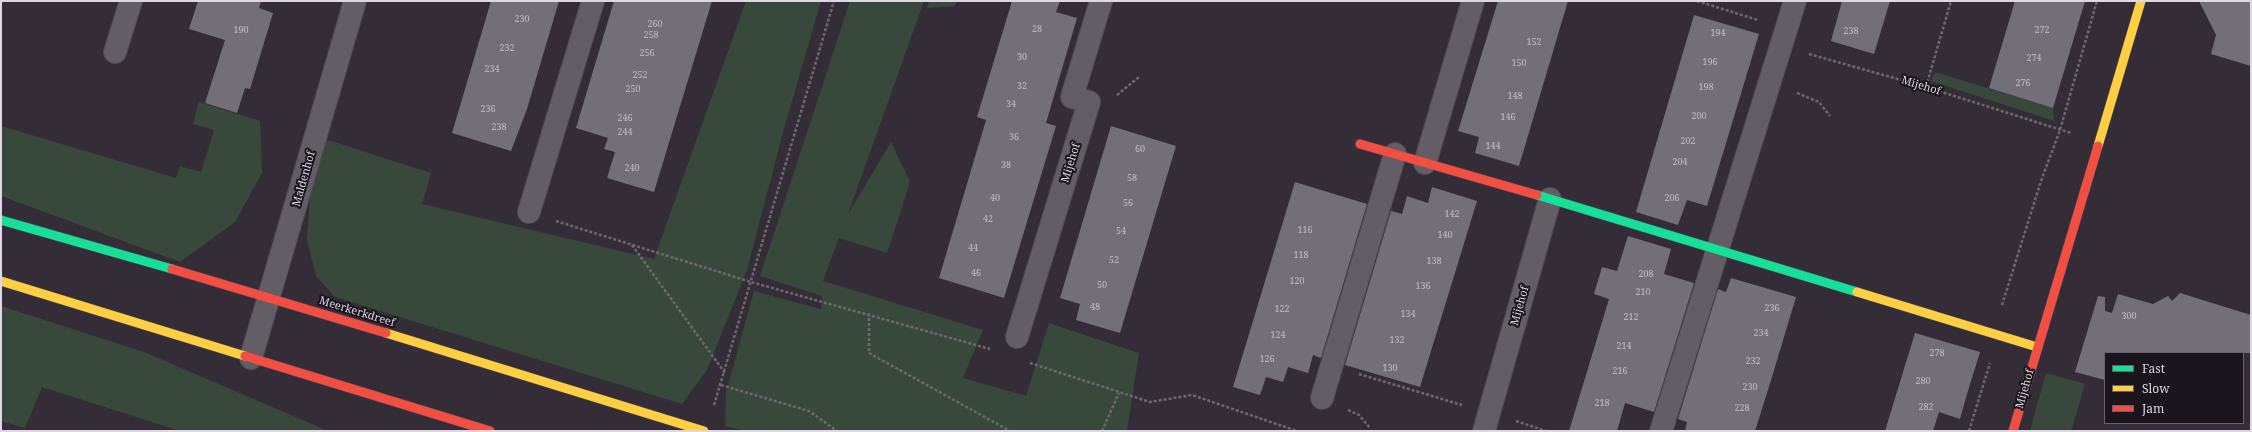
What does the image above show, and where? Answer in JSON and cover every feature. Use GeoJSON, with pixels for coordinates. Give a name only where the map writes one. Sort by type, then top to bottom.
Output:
{"type":"FeatureCollection","features":[{"type":"Feature","properties":{"kind":"street"},"geometry":{"type":"LineString","coordinates":[[115,52],[132,1]]}},
{"type":"Feature","properties":{"kind":"street","name":"Maldenhof"},"geometry":{"type":"LineString","coordinates":[[251,358],[355,1]]}},
{"type":"Feature","properties":{"kind":"street"},"geometry":{"type":"LineString","coordinates":[[529,212],[593,1]]}},
{"type":"Feature","properties":{"kind":"street","name":"Mijehof"},"geometry":{"type":"LineString","coordinates":[[1013,346],[1090,102],[1072,97],[1101,1]]}},
{"type":"Feature","properties":{"kind":"street"},"geometry":{"type":"LineString","coordinates":[[1425,163],[1473,1]]}},
{"type":"Feature","properties":{"kind":"street"},"geometry":{"type":"LineString","coordinates":[[1661,431],[1795,1]]}},
{"type":"Feature","properties":{"kind":"street","name":"Mijehof"},"geometry":{"type":"LineString","coordinates":[[2012,431],[2141,1]]}},
{"type":"Feature","properties":{"kind":"street"},"geometry":{"type":"LineString","coordinates":[[1360,144],[1550,199],[2038,347]]}},
{"type":"Feature","properties":{"kind":"street"},"geometry":{"type":"LineString","coordinates":[[1322,398],[1395,154]]}},
{"type":"Feature","properties":{"kind":"street","name":"Mijehof"},"geometry":{"type":"LineString","coordinates":[[1486,422],[1550,199]]}},
{"type":"Feature","properties":{"kind":"street","name":"Meerkerkdreef"},"geometry":{"type":"LineString","coordinates":[[1,220],[269,297],[704,431]]}},
{"type":"Feature","properties":{"kind":"street"},"geometry":{"type":"LineString","coordinates":[[1,281],[490,431]]}},
{"type":"Feature","properties":{"kind":"path"},"geometry":{"type":"LineString","coordinates":[[714,405],[725,373],[750,282],[834,1]]}},
{"type":"Feature","properties":{"kind":"path","name":"Mijehof"},"geometry":{"type":"LineString","coordinates":[[1697,1],[1785,37],[1926,87],[2099,142]]}},
{"type":"Feature","properties":{"kind":"path"},"geometry":{"type":"LineString","coordinates":[[1926,87],[1951,1]]}},
{"type":"Feature","properties":{"kind":"path"},"geometry":{"type":"LineString","coordinates":[[1969,431],[1991,361],[1993,333],[2041,181],[2060,130],[2097,1]]}},
{"type":"Feature","properties":{"kind":"path"},"geometry":{"type":"LineString","coordinates":[[1770,83],[1819,102],[1830,116]]}},
{"type":"Feature","properties":{"kind":"path"},"geometry":{"type":"LineString","coordinates":[[529,212],[750,282],[869,313],[1013,346],[1048,370],[1150,402],[1192,395],[1297,431]]}},
{"type":"Feature","properties":{"kind":"path"},"geometry":{"type":"LineString","coordinates":[[632,244],[725,373]]}},
{"type":"Feature","properties":{"kind":"path"},"geometry":{"type":"LineString","coordinates":[[869,313],[869,354],[1010,431]]}},
{"type":"Feature","properties":{"kind":"path"},"geometry":{"type":"LineString","coordinates":[[1332,367],[1486,422],[1546,431]]}},
{"type":"Feature","properties":{"kind":"path"},"geometry":{"type":"LineString","coordinates":[[721,385],[810,411],[837,431]]}},
{"type":"Feature","properties":{"kind":"path"},"geometry":{"type":"LineString","coordinates":[[1102,431],[1120,393]]}},
{"type":"Feature","properties":{"kind":"green space"},"geometry":{"type":"Polygon","coordinates":[[[746,1],[821,1],[782,136],[747,270],[707,370],[682,404],[335,297],[316,276],[307,240],[311,183],[325,139],[431,173],[422,204],[654,259],[746,1]]]}},
{"type":"Feature","properties":{"kind":"green space"},"geometry":{"type":"Polygon","coordinates":[[[850,1],[924,1],[848,214],[891,142],[910,182],[887,253],[839,238],[823,281],[983,330],[963,378],[1026,396],[1049,323],[1139,353],[1127,431],[746,431],[725,426],[726,393],[754,291],[821,309],[822,296],[760,276],[850,1]]]}},
{"type":"Feature","properties":{"kind":"green space"},"geometry":{"type":"Polygon","coordinates":[[[929,1],[957,1],[955,6],[927,8],[929,1]]]}},
{"type":"Feature","properties":{"kind":"green space"},"geometry":{"type":"Polygon","coordinates":[[[1935,72],[2053,108],[2054,121],[1931,81],[1935,72]]]}},
{"type":"Feature","properties":{"kind":"green space"},"geometry":{"type":"Polygon","coordinates":[[[199,102],[260,121],[262,173],[235,222],[180,262],[1,196],[1,126],[176,178],[180,166],[201,172],[214,130],[193,124],[199,102]]]}},
{"type":"Feature","properties":{"kind":"green space"},"geometry":{"type":"Polygon","coordinates":[[[1,306],[144,352],[328,431],[180,431],[42,387],[25,428],[1,421],[1,306]]]}},
{"type":"Feature","properties":{"kind":"green space"},"geometry":{"type":"Polygon","coordinates":[[[2046,373],[2085,384],[2071,431],[2030,431],[2046,373]]]}},
{"type":"Feature","properties":{"kind":"building"},"geometry":{"type":"Polygon","coordinates":[[[198,1],[261,1],[259,8],[273,13],[250,89],[245,88],[237,113],[205,103],[225,40],[189,29],[198,1]]]}},
{"type":"Feature","properties":{"kind":"building"},"geometry":{"type":"Polygon","coordinates":[[[491,1],[559,1],[527,109],[511,151],[452,133],[491,1]]]}},
{"type":"Feature","properties":{"kind":"building"},"geometry":{"type":"Polygon","coordinates":[[[614,1],[712,1],[654,192],[607,178],[615,152],[604,149],[608,138],[576,128],[614,1]]]}},
{"type":"Feature","properties":{"kind":"building"},"geometry":{"type":"Polygon","coordinates":[[[1012,1],[1060,1],[1056,12],[1077,18],[1046,123],[1056,126],[1004,298],[939,278],[986,120],[977,117],[1012,1]]]}},
{"type":"Feature","properties":{"kind":"building"},"geometry":{"type":"Polygon","coordinates":[[[1498,1],[1568,1],[1519,166],[1475,153],[1479,137],[1458,131],[1498,1]]]}},
{"type":"Feature","properties":{"kind":"building"},"geometry":{"type":"Polygon","coordinates":[[[1842,1],[1890,1],[1874,54],[1831,41],[1842,1]]]}},
{"type":"Feature","properties":{"kind":"building"},"geometry":{"type":"Polygon","coordinates":[[[2015,1],[2085,1],[2053,108],[1989,88],[2015,1]]]}},
{"type":"Feature","properties":{"kind":"building"},"geometry":{"type":"Polygon","coordinates":[[[2199,1],[2251,1],[2251,66],[2211,54],[2216,35],[2199,1]]]}},
{"type":"Feature","properties":{"kind":"building"},"geometry":{"type":"Polygon","coordinates":[[[1694,15],[1759,34],[1707,206],[1687,200],[1678,225],[1636,212],[1694,15]]]}},
{"type":"Feature","properties":{"kind":"building"},"geometry":{"type":"Polygon","coordinates":[[[1111,126],[1176,146],[1120,333],[1076,320],[1080,304],[1060,298],[1111,126]]]}},
{"type":"Feature","properties":{"kind":"building"},"geometry":{"type":"Polygon","coordinates":[[[1295,182],[1367,204],[1321,358],[1313,355],[1308,373],[1288,367],[1283,382],[1266,377],[1260,395],[1233,387],[1295,182]]]}},
{"type":"Feature","properties":{"kind":"building"},"geometry":{"type":"Polygon","coordinates":[[[1432,187],[1477,201],[1420,387],[1345,365],[1391,211],[1402,214],[1407,196],[1428,203],[1432,187]]]}},
{"type":"Feature","properties":{"kind":"building"},"geometry":{"type":"Polygon","coordinates":[[[1628,236],[1671,249],[1664,274],[1694,283],[1654,412],[1625,403],[1617,431],[1569,431],[1609,299],[1594,294],[1602,267],[1617,271],[1628,236]]]}},
{"type":"Feature","properties":{"kind":"building"},"geometry":{"type":"Polygon","coordinates":[[[1731,278],[1796,297],[1772,377],[1755,431],[1685,431],[1687,422],[1678,419],[1718,289],[1726,292],[1731,278]]]}},
{"type":"Feature","properties":{"kind":"building"},"geometry":{"type":"Polygon","coordinates":[[[2180,293],[2251,315],[2251,353],[2104,352],[2104,380],[2075,372],[2098,296],[2105,297],[2105,311],[2112,313],[2118,294],[2153,304],[2168,296],[2172,301],[2180,293]]]}},
{"type":"Feature","properties":{"kind":"building"},"geometry":{"type":"Polygon","coordinates":[[[1915,333],[1980,352],[1960,419],[1939,412],[1933,431],[1885,431],[1915,333]]]}},
{"type":"Feature","properties":{"kind":"traffic: fast"},"geometry":{"type":"LineString","coordinates":[[1537,195],[1857,292]]}},
{"type":"Feature","properties":{"kind":"traffic: fast"},"geometry":{"type":"LineString","coordinates":[[1,220],[172,269]]}},
{"type":"Feature","properties":{"kind":"traffic: slow"},"geometry":{"type":"LineString","coordinates":[[2098,146],[2141,1]]}},
{"type":"Feature","properties":{"kind":"traffic: slow"},"geometry":{"type":"LineString","coordinates":[[1,281],[245,356]]}},
{"type":"Feature","properties":{"kind":"traffic: slow"},"geometry":{"type":"LineString","coordinates":[[1857,292],[2037,347]]}},
{"type":"Feature","properties":{"kind":"traffic: slow"},"geometry":{"type":"LineString","coordinates":[[386,333],[704,431]]}},
{"type":"Feature","properties":{"kind":"traffic: jam"},"geometry":{"type":"LineString","coordinates":[[1360,144],[1537,195]]}},
{"type":"Feature","properties":{"kind":"traffic: jam"},"geometry":{"type":"LineString","coordinates":[[2013,431],[2098,146]]}},
{"type":"Feature","properties":{"kind":"traffic: jam"},"geometry":{"type":"LineString","coordinates":[[172,269],[386,333]]}},
{"type":"Feature","properties":{"kind":"traffic: jam"},"geometry":{"type":"LineString","coordinates":[[245,356],[490,431]]}}]}
